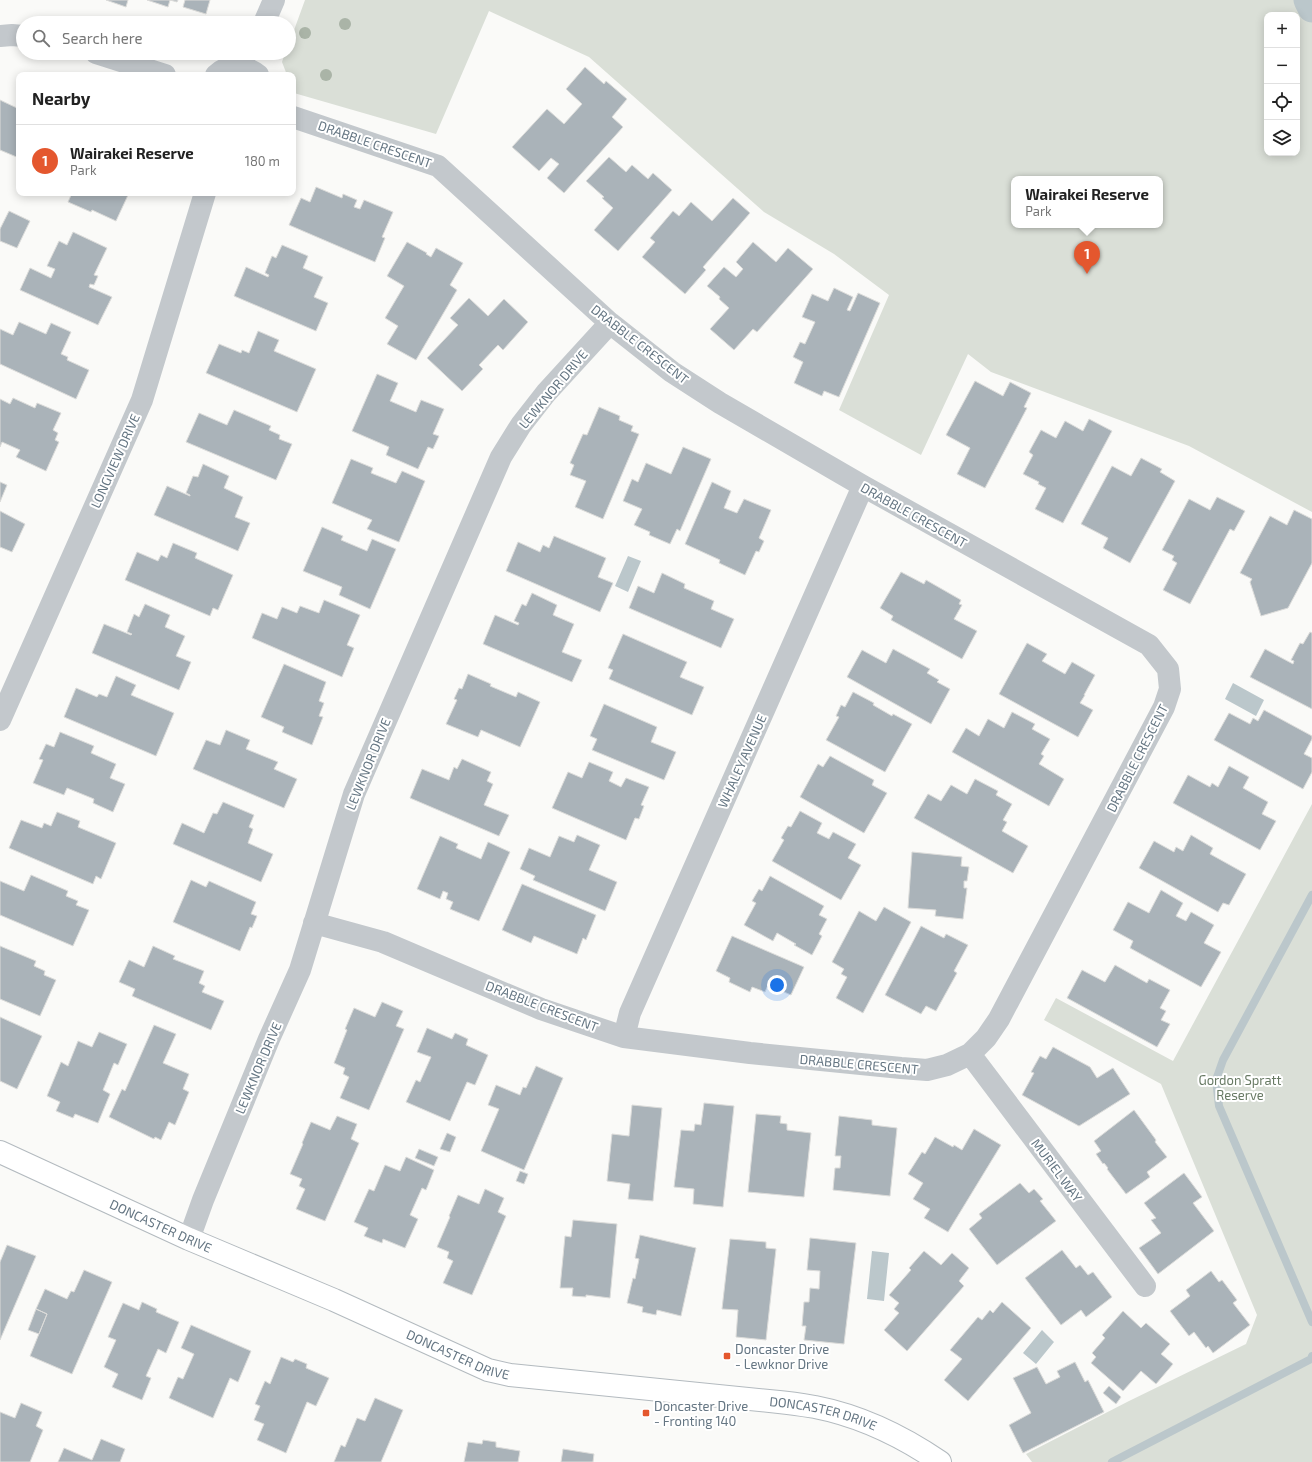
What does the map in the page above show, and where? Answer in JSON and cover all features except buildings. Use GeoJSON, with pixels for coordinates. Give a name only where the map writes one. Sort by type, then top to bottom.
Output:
{"type":"FeatureCollection","features":[{"type":"Feature","properties":{"kind":"street"},"geometry":{"type":"LineString","coordinates":[[267,16],[274,0]]}},
{"type":"Feature","properties":{"kind":"street"},"geometry":{"type":"LineString","coordinates":[[0,36],[16,35]]}},
{"type":"Feature","properties":{"kind":"street"},"geometry":{"type":"LineString","coordinates":[[118,60],[156,72]]}},
{"type":"Feature","properties":{"kind":"street"},"geometry":{"type":"LineString","coordinates":[[221,72],[228,68],[253,66]]}},
{"type":"Feature","properties":{"kind":"street","name":"DRABBLE CRESCENT"},"geometry":{"type":"LineString","coordinates":[[296,117],[438,166],[610,323],[672,372],[720,403],[863,486],[1149,645],[1168,669],[1170,688],[1164,707],[998,1019],[986,1038],[970,1054],[947,1065],[927,1070],[750,1053],[624,1037],[541,1009],[383,942],[314,923]]}},
{"type":"Feature","properties":{"kind":"street","name":"LONGVIEW DRIVE"},"geometry":{"type":"LineString","coordinates":[[0,720],[142,400],[204,196]]}},
{"type":"Feature","properties":{"kind":"street","name":"LEWKNOR DRIVE"},"geometry":{"type":"LineString","coordinates":[[189,1239],[203,1200],[269,1039],[300,970],[354,794],[501,457],[521,425],[546,394],[610,323]]}},
{"type":"Feature","properties":{"kind":"street","name":"WHALEY AVENUE"},"geometry":{"type":"LineString","coordinates":[[624,1037],[630,1014],[863,486]]}},
{"type":"Feature","properties":{"kind":"street","name":"MURIEL WAY"},"geometry":{"type":"LineString","coordinates":[[970,1054],[1145,1286]]}},
{"type":"Feature","properties":{"kind":"street","name":"DONCASTER DRIVE"},"geometry":{"type":"LineString","coordinates":[[0,1152],[189,1239],[334,1300],[488,1370],[510,1375],[815,1407],[864,1421],[886,1430],[940,1462]]}},
{"type":"Feature","properties":{"kind":"green space"},"geometry":{"type":"Polygon","coordinates":[[[305,0],[1312,0],[1312,512],[1189,446],[991,372],[968,354],[921,455],[839,410],[889,295],[834,254],[764,212],[589,57],[489,11],[436,134],[296,94],[296,72],[286,72],[283,60],[296,60],[296,25],[305,0]]]}},
{"type":"Feature","properties":{"kind":"green space","name":"Gordon Spratt Reserve"},"geometry":{"type":"Polygon","coordinates":[[[1312,804],[1312,1462],[1032,1462],[1026,1454],[1129,1401],[1246,1344],[1257,1315],[1161,1084],[1044,1020],[1056,998],[1173,1061],[1312,804]]]}},
{"type":"Feature","properties":{"kind":"shaded area"},"geometry":{"type":"Polygon","coordinates":[[[628,556],[641,561],[628,592],[615,586],[628,556]]]}},
{"type":"Feature","properties":{"kind":"shaded area"},"geometry":{"type":"Polygon","coordinates":[[[1233,683],[1264,700],[1256,716],[1225,699],[1233,683]]]}},
{"type":"Feature","properties":{"kind":"shaded area"},"geometry":{"type":"Polygon","coordinates":[[[872,1251],[889,1253],[884,1301],[867,1299],[872,1251]]]}},
{"type":"Feature","properties":{"kind":"shaded area"},"geometry":{"type":"Polygon","coordinates":[[[1042,1330],[1054,1342],[1036,1364],[1023,1353],[1042,1330]]]}},
{"type":"Feature","properties":{"kind":"waterway"},"geometry":{"type":"LineString","coordinates":[[1308,0],[1312,8]]}},
{"type":"Feature","properties":{"kind":"waterway"},"geometry":{"type":"LineString","coordinates":[[1312,895],[1223,1060],[1216,1080],[1219,1106],[1312,1322]]}},
{"type":"Feature","properties":{"kind":"waterway"},"geometry":{"type":"LineString","coordinates":[[1112,1462],[1311,1359],[1312,1356]]}},
{"type":"Feature","properties":{"kind":"place","name":"Wairakei Reserve"},"geometry":{"type":"Point","coordinates":[1087,274]}},
{"type":"Feature","properties":{"kind":"place","name":"Doncaster Drive - Lewknor Drive"},"geometry":{"type":"Point","coordinates":[727,1356]}},
{"type":"Feature","properties":{"kind":"place","name":"Doncaster Drive - Fronting 140"},"geometry":{"type":"Point","coordinates":[646,1413]}}]}
